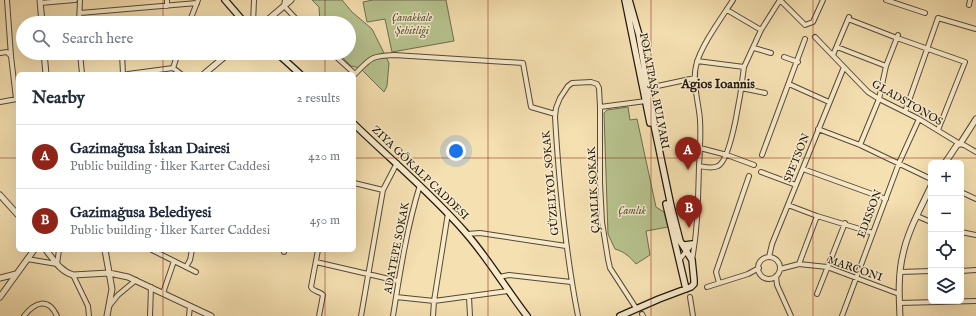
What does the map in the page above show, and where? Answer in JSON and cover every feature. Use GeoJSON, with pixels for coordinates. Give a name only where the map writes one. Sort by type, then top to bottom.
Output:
{"type":"FeatureCollection","features":[{"type":"Feature","properties":{"kind":"main road"},"geometry":{"type":"LineString","coordinates":[[225,0],[239,16]]}},
{"type":"Feature","properties":{"kind":"main road"},"geometry":{"type":"LineString","coordinates":[[625,0],[667,207],[686,289]]}},
{"type":"Feature","properties":{"kind":"main road"},"geometry":{"type":"LineString","coordinates":[[620,316],[636,308],[691,287],[694,284],[692,260],[680,241],[671,206],[654,125],[639,35],[629,0]]}},
{"type":"Feature","properties":{"kind":"main road"},"geometry":{"type":"LineString","coordinates":[[285,60],[298,72]]}},
{"type":"Feature","properties":{"kind":"main road","name":"ZIYA GÖKALP CADDESI"},"geometry":{"type":"LineString","coordinates":[[356,127],[420,185],[467,234],[527,316]]}},
{"type":"Feature","properties":{"kind":"main road"},"geometry":{"type":"LineString","coordinates":[[682,244],[692,244]]}},
{"type":"Feature","properties":{"kind":"street"},"geometry":{"type":"LineString","coordinates":[[7,0],[9,54],[16,93]]}},
{"type":"Feature","properties":{"kind":"street"},"geometry":{"type":"LineString","coordinates":[[41,16],[40,1],[75,0]]}},
{"type":"Feature","properties":{"kind":"street"},"geometry":{"type":"LineString","coordinates":[[80,0],[80,16]]}},
{"type":"Feature","properties":{"kind":"street"},"geometry":{"type":"LineString","coordinates":[[167,0],[167,6]]}},
{"type":"Feature","properties":{"kind":"street"},"geometry":{"type":"LineString","coordinates":[[254,0],[254,16]]}},
{"type":"Feature","properties":{"kind":"street"},"geometry":{"type":"LineString","coordinates":[[284,6],[285,0]]}},
{"type":"Feature","properties":{"kind":"street"},"geometry":{"type":"LineString","coordinates":[[272,16],[290,0]]}},
{"type":"Feature","properties":{"kind":"street"},"geometry":{"type":"LineString","coordinates":[[692,260],[696,237],[698,210],[700,148],[700,121],[695,72],[697,61],[702,49],[733,0]]}},
{"type":"Feature","properties":{"kind":"street"},"geometry":{"type":"LineString","coordinates":[[699,166],[717,167],[726,155],[731,138],[744,67],[761,30],[780,0],[805,25],[813,22],[823,0]]}},
{"type":"Feature","properties":{"kind":"street"},"geometry":{"type":"LineString","coordinates":[[886,0],[925,13]]}},
{"type":"Feature","properties":{"kind":"street"},"geometry":{"type":"LineString","coordinates":[[969,6],[970,0]]}},
{"type":"Feature","properties":{"kind":"street"},"geometry":{"type":"LineString","coordinates":[[80,13],[197,2],[192,16]]}},
{"type":"Feature","properties":{"kind":"street"},"geometry":{"type":"LineString","coordinates":[[284,6],[293,16]]}},
{"type":"Feature","properties":{"kind":"street"},"geometry":{"type":"LineString","coordinates":[[727,10],[761,30]]}},
{"type":"Feature","properties":{"kind":"street"},"geometry":{"type":"LineString","coordinates":[[833,55],[849,18],[927,49],[965,62],[938,130]]}},
{"type":"Feature","properties":{"kind":"street"},"geometry":{"type":"LineString","coordinates":[[905,112],[938,18],[976,29]]}},
{"type":"Feature","properties":{"kind":"street"},"geometry":{"type":"LineString","coordinates":[[860,145],[879,100],[886,66],[898,37]]}},
{"type":"Feature","properties":{"kind":"street","name":"GLADSTONOS"},"geometry":{"type":"LineString","coordinates":[[816,38],[868,92],[879,100],[919,119],[976,152]]}},
{"type":"Feature","properties":{"kind":"street"},"geometry":{"type":"LineString","coordinates":[[762,155],[806,39]]}},
{"type":"Feature","properties":{"kind":"street"},"geometry":{"type":"LineString","coordinates":[[837,47],[886,66]]}},
{"type":"Feature","properties":{"kind":"street"},"geometry":{"type":"LineString","coordinates":[[754,48],[771,53]]}},
{"type":"Feature","properties":{"kind":"street"},"geometry":{"type":"LineString","coordinates":[[0,53],[9,54]]}},
{"type":"Feature","properties":{"kind":"street"},"geometry":{"type":"LineString","coordinates":[[356,73],[368,60],[376,56],[394,55],[523,63],[531,108],[555,114]]}},
{"type":"Feature","properties":{"kind":"street"},"geometry":{"type":"LineString","coordinates":[[784,57],[798,62]]}},
{"type":"Feature","properties":{"kind":"street"},"geometry":{"type":"LineString","coordinates":[[45,60],[46,72]]}},
{"type":"Feature","properties":{"kind":"street"},"geometry":{"type":"LineString","coordinates":[[81,60],[82,72]]}},
{"type":"Feature","properties":{"kind":"street"},"geometry":{"type":"LineString","coordinates":[[122,60],[123,72]]}},
{"type":"Feature","properties":{"kind":"street"},"geometry":{"type":"LineString","coordinates":[[173,68],[176,60]]}},
{"type":"Feature","properties":{"kind":"street"},"geometry":{"type":"LineString","coordinates":[[206,72],[221,60]]}},
{"type":"Feature","properties":{"kind":"street"},"geometry":{"type":"LineString","coordinates":[[340,60],[353,72]]}},
{"type":"Feature","properties":{"kind":"street"},"geometry":{"type":"LineString","coordinates":[[697,61],[744,67]]}},
{"type":"Feature","properties":{"kind":"street","name":"SPETSON"},"geometry":{"type":"LineString","coordinates":[[769,257],[772,244],[844,67]]}},
{"type":"Feature","properties":{"kind":"street"},"geometry":{"type":"LineString","coordinates":[[143,72],[173,68],[178,72]]}},
{"type":"Feature","properties":{"kind":"street"},"geometry":{"type":"LineString","coordinates":[[648,88],[695,78]]}},
{"type":"Feature","properties":{"kind":"street","name":"GÜZELYOL SOKAK"},"geometry":{"type":"LineString","coordinates":[[578,316],[571,282],[558,176],[555,114],[560,98],[565,89],[572,83],[591,82],[597,84],[599,88],[600,107]]}},
{"type":"Feature","properties":{"kind":"street"},"geometry":{"type":"LineString","coordinates":[[789,84],[829,102]]}},
{"type":"Feature","properties":{"kind":"street"},"geometry":{"type":"LineString","coordinates":[[741,88],[766,93]]}},
{"type":"Feature","properties":{"kind":"street"},"geometry":{"type":"LineString","coordinates":[[0,102],[16,99]]}},
{"type":"Feature","properties":{"kind":"street"},"geometry":{"type":"LineString","coordinates":[[636,308],[610,268],[608,259],[601,207],[600,107],[646,101]]}},
{"type":"Feature","properties":{"kind":"street","name":"EDISSON"},"geometry":{"type":"LineString","coordinates":[[842,316],[899,163],[919,119]]}},
{"type":"Feature","properties":{"kind":"street"},"geometry":{"type":"LineString","coordinates":[[947,160],[957,145],[960,144],[976,119]]}},
{"type":"Feature","properties":{"kind":"street"},"geometry":{"type":"LineString","coordinates":[[818,129],[860,145],[928,177]]}},
{"type":"Feature","properties":{"kind":"street"},"geometry":{"type":"LineString","coordinates":[[700,148],[754,165]]}},
{"type":"Feature","properties":{"kind":"street"},"geometry":{"type":"LineString","coordinates":[[361,316],[383,190],[397,163]]}},
{"type":"Feature","properties":{"kind":"street"},"geometry":{"type":"LineString","coordinates":[[803,169],[886,199]]}},
{"type":"Feature","properties":{"kind":"street"},"geometry":{"type":"LineString","coordinates":[[761,172],[796,185]]}},
{"type":"Feature","properties":{"kind":"street"},"geometry":{"type":"LineString","coordinates":[[719,283],[716,272],[749,176]]}},
{"type":"Feature","properties":{"kind":"street"},"geometry":{"type":"LineString","coordinates":[[356,183],[383,190]]}},
{"type":"Feature","properties":{"kind":"street","name":"ADATEPE SOKAK"},"geometry":{"type":"LineString","coordinates":[[393,315],[411,212],[420,185]]}},
{"type":"Feature","properties":{"kind":"street"},"geometry":{"type":"LineString","coordinates":[[900,316],[900,272],[903,255],[909,234],[928,192]]}},
{"type":"Feature","properties":{"kind":"street"},"geometry":{"type":"LineString","coordinates":[[964,193],[976,199]]}},
{"type":"Feature","properties":{"kind":"street"},"geometry":{"type":"LineString","coordinates":[[0,195],[16,213]]}},
{"type":"Feature","properties":{"kind":"street"},"geometry":{"type":"LineString","coordinates":[[788,205],[817,216],[873,233]]}},
{"type":"Feature","properties":{"kind":"street"},"geometry":{"type":"LineString","coordinates":[[433,316],[448,213]]}},
{"type":"Feature","properties":{"kind":"street"},"geometry":{"type":"LineString","coordinates":[[799,264],[817,216]]}},
{"type":"Feature","properties":{"kind":"street"},"geometry":{"type":"LineString","coordinates":[[917,216],[928,221]]}},
{"type":"Feature","properties":{"kind":"street"},"geometry":{"type":"LineString","coordinates":[[817,294],[845,224]]}},
{"type":"Feature","properties":{"kind":"street"},"geometry":{"type":"LineString","coordinates":[[467,234],[480,233],[566,246]]}},
{"type":"Feature","properties":{"kind":"street"},"geometry":{"type":"LineString","coordinates":[[964,233],[976,235]]}},
{"type":"Feature","properties":{"kind":"street"},"geometry":{"type":"LineString","coordinates":[[680,259],[696,237]]}},
{"type":"Feature","properties":{"kind":"street"},"geometry":{"type":"LineString","coordinates":[[0,297],[32,252]]}},
{"type":"Feature","properties":{"kind":"street"},"geometry":{"type":"LineString","coordinates":[[48,252],[63,271],[73,275],[120,275],[151,286],[211,316]]}},
{"type":"Feature","properties":{"kind":"street"},"geometry":{"type":"LineString","coordinates":[[57,264],[59,252]]}},
{"type":"Feature","properties":{"kind":"street"},"geometry":{"type":"LineString","coordinates":[[104,252],[112,289],[107,316]]}},
{"type":"Feature","properties":{"kind":"street"},"geometry":{"type":"LineString","coordinates":[[160,252],[196,272]]}},
{"type":"Feature","properties":{"kind":"street"},"geometry":{"type":"LineString","coordinates":[[186,267],[190,260],[192,252]]}},
{"type":"Feature","properties":{"kind":"street"},"geometry":{"type":"LineString","coordinates":[[318,252],[311,287],[313,290],[323,295],[319,316]]}},
{"type":"Feature","properties":{"kind":"street"},"geometry":{"type":"LineString","coordinates":[[777,285],[762,275],[759,268],[761,260],[769,257],[776,259],[779,262],[780,269],[776,276],[777,285],[791,316]]}},
{"type":"Feature","properties":{"kind":"street"},"geometry":{"type":"LineString","coordinates":[[27,259],[57,264]]}},
{"type":"Feature","properties":{"kind":"street"},"geometry":{"type":"LineString","coordinates":[[163,292],[174,261]]}},
{"type":"Feature","properties":{"kind":"street"},"geometry":{"type":"LineString","coordinates":[[316,262],[398,281]]}},
{"type":"Feature","properties":{"kind":"street","name":"MARCONI"},"geometry":{"type":"LineString","coordinates":[[780,269],[799,264],[827,267],[899,294]]}},
{"type":"Feature","properties":{"kind":"street"},"geometry":{"type":"LineString","coordinates":[[707,287],[748,274],[759,268]]}},
{"type":"Feature","properties":{"kind":"street"},"geometry":{"type":"LineString","coordinates":[[964,271],[976,270]]}},
{"type":"Feature","properties":{"kind":"street"},"geometry":{"type":"LineString","coordinates":[[900,272],[928,271]]}},
{"type":"Feature","properties":{"kind":"street"},"geometry":{"type":"LineString","coordinates":[[0,278],[16,274]]}},
{"type":"Feature","properties":{"kind":"street"},"geometry":{"type":"LineString","coordinates":[[73,275],[88,306],[89,316]]}},
{"type":"Feature","properties":{"kind":"street"},"geometry":{"type":"LineString","coordinates":[[499,277],[509,275],[571,282]]}},
{"type":"Feature","properties":{"kind":"street"},"geometry":{"type":"LineString","coordinates":[[768,278],[776,276]]}},
{"type":"Feature","properties":{"kind":"street"},"geometry":{"type":"LineString","coordinates":[[110,305],[118,295],[136,280]]}},
{"type":"Feature","properties":{"kind":"street"},"geometry":{"type":"LineString","coordinates":[[150,316],[151,286]]}},
{"type":"Feature","properties":{"kind":"street"},"geometry":{"type":"LineString","coordinates":[[396,298],[434,301],[508,291]]}},
{"type":"Feature","properties":{"kind":"street"},"geometry":{"type":"LineString","coordinates":[[469,297],[470,316]]}},
{"type":"Feature","properties":{"kind":"street"},"geometry":{"type":"LineString","coordinates":[[690,297],[693,316]]}},
{"type":"Feature","properties":{"kind":"street"},"geometry":{"type":"LineString","coordinates":[[899,303],[976,301]]}},
{"type":"Feature","properties":{"kind":"street"},"geometry":{"type":"LineString","coordinates":[[24,316],[34,306],[44,304],[50,306],[57,316]]}},
{"type":"Feature","properties":{"kind":"street"},"geometry":{"type":"LineString","coordinates":[[189,316],[190,306]]}},
{"type":"Feature","properties":{"kind":"street"},"geometry":{"type":"LineString","coordinates":[[387,316],[393,315]]}},
{"type":"Feature","properties":{"kind":"green space"},"geometry":{"type":"Polygon","coordinates":[[[312,0],[342,0],[352,12],[372,29],[389,63],[387,86],[384,92],[360,68],[351,66],[345,60],[356,60],[356,16],[320,16],[319,7],[312,0]]]}},
{"type":"Feature","properties":{"kind":"green space","name":"Çanakkale Şehitliği"},"geometry":{"type":"Polygon","coordinates":[[[373,0],[446,0],[454,41],[392,52],[385,19],[367,22],[363,2],[373,0]]]}},
{"type":"Feature","properties":{"kind":"green space","name":"Çamlık"},"geometry":{"type":"Polygon","coordinates":[[[628,107],[630,120],[637,119],[656,207],[664,212],[668,227],[646,231],[650,255],[636,264],[627,255],[615,249],[608,234],[604,113],[607,110],[628,107]]]}},
{"type":"Feature","properties":{"kind":"place","name":"Gazimağusa İskan Dairesi"},"geometry":{"type":"Point","coordinates":[688,170]}},
{"type":"Feature","properties":{"kind":"place","name":"Gazimağusa Belediyesi"},"geometry":{"type":"Point","coordinates":[689,228]}},
{"type":"Feature","properties":{"kind":"district","name":"Agios Ioannis"},"geometry":{"type":"Point","coordinates":[718,84]}}]}
